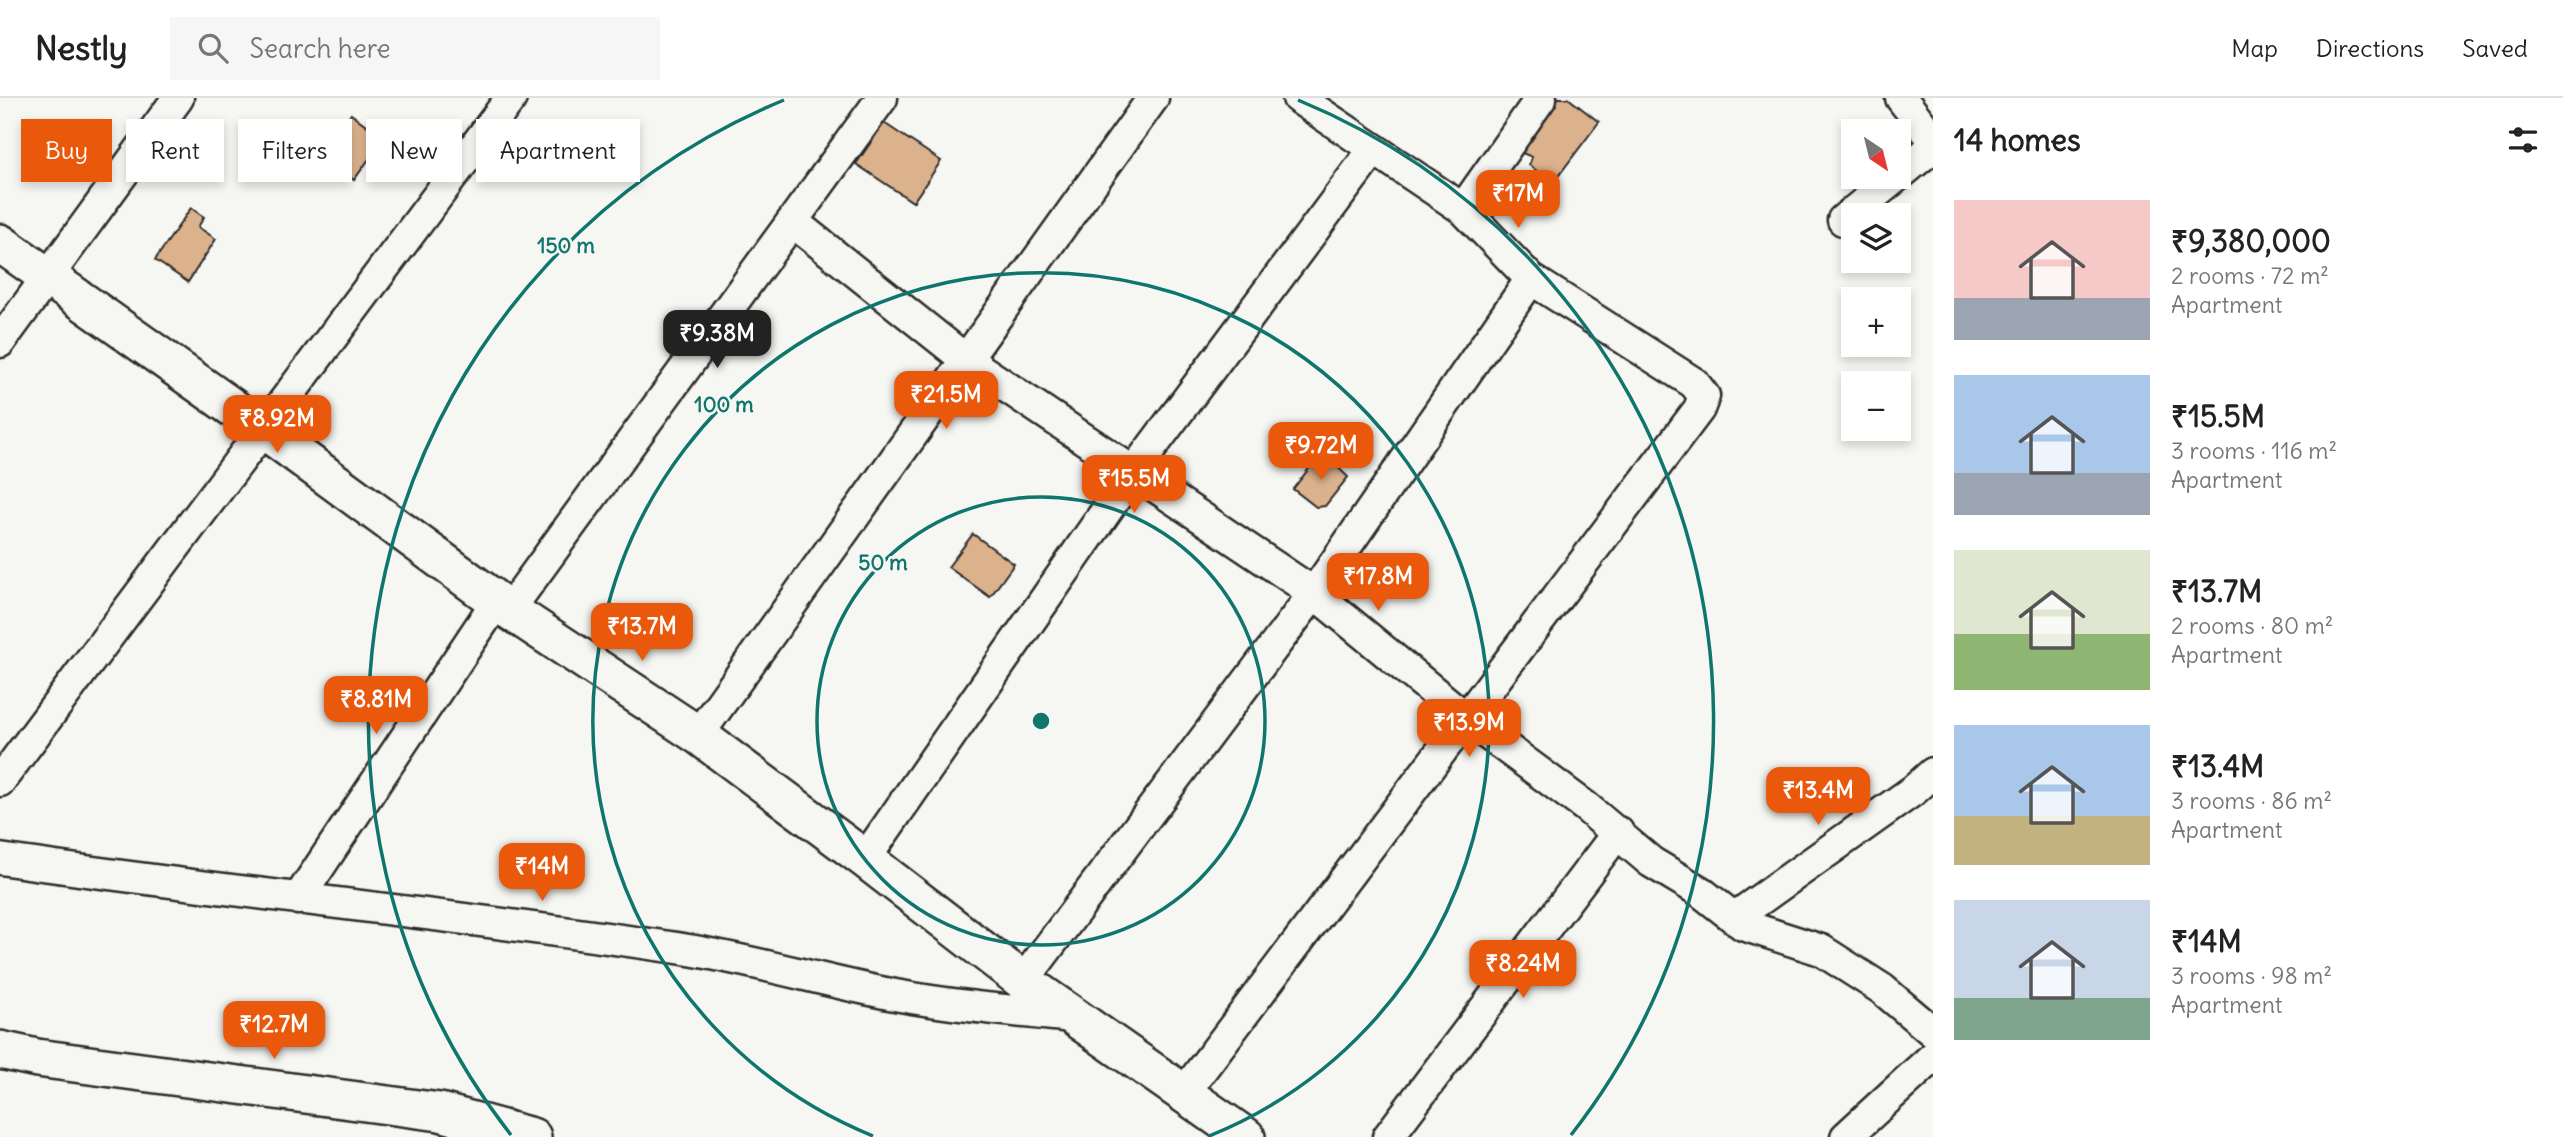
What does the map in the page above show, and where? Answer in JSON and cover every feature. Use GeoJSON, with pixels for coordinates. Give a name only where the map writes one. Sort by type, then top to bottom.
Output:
{"type":"FeatureCollection","features":[{"type":"Feature","properties":{"kind":"street"},"geometry":{"type":"LineString","coordinates":[[0,342],[178,98]]}},
{"type":"Feature","properties":{"kind":"street"},"geometry":{"type":"LineString","coordinates":[[0,781],[511,98]]}},
{"type":"Feature","properties":{"kind":"street"},"geometry":{"type":"LineString","coordinates":[[298,899],[503,606],[793,222],[882,98]]}},
{"type":"Feature","properties":{"kind":"street"},"geometry":{"type":"LineString","coordinates":[[698,735],[1153,98]]}},
{"type":"Feature","properties":{"kind":"street"},"geometry":{"type":"LineString","coordinates":[[1184,1093],[1699,409],[1703,396],[1694,383],[1531,279],[1462,209],[1298,98]]}},
{"type":"Feature","properties":{"kind":"street"},"geometry":{"type":"LineString","coordinates":[[1462,209],[1541,98]]}},
{"type":"Feature","properties":{"kind":"street"},"geometry":{"type":"LineString","coordinates":[[1901,98],[1933,139]]}},
{"type":"Feature","properties":{"kind":"street"},"geometry":{"type":"LineString","coordinates":[[1911,165],[1933,147]]}},
{"type":"Feature","properties":{"kind":"street"},"geometry":{"type":"LineString","coordinates":[[865,859],[1134,471],[1374,149]]}},
{"type":"Feature","properties":{"kind":"street"},"geometry":{"type":"LineString","coordinates":[[1864,203],[1882,189]]}},
{"type":"Feature","properties":{"kind":"street"},"geometry":{"type":"LineString","coordinates":[[793,222],[965,359],[1314,593],[1467,719],[1618,832],[1651,862],[1701,892],[1743,925],[1822,950],[1882,989],[1933,1032]]}},
{"type":"Feature","properties":{"kind":"street"},"geometry":{"type":"LineString","coordinates":[[0,243],[264,430],[503,606],[698,735],[1023,981],[1246,1137]]}},
{"type":"Feature","properties":{"kind":"street"},"geometry":{"type":"LineString","coordinates":[[1023,981],[1314,593],[1531,279]]}},
{"type":"Feature","properties":{"kind":"street"},"geometry":{"type":"LineString","coordinates":[[1734,918],[1914,790],[1933,773]]}},
{"type":"Feature","properties":{"kind":"street"},"geometry":{"type":"LineString","coordinates":[[1388,1137],[1618,832]]}},
{"type":"Feature","properties":{"kind":"street"},"geometry":{"type":"LineString","coordinates":[[0,859],[681,948],[896,995],[1074,1017]]}},
{"type":"Feature","properties":{"kind":"street"},"geometry":{"type":"LineString","coordinates":[[0,1050],[50,1060],[440,1112],[532,1137]]}},
{"type":"Feature","properties":{"kind":"street"},"geometry":{"type":"LineString","coordinates":[[1846,1137],[1933,1058]]}},
{"type":"Feature","properties":{"kind":"building"},"geometry":{"type":"Polygon","coordinates":[[[1555,98],[1568,98],[1599,122],[1553,183],[1529,165],[1532,157],[1515,150],[1555,98]]]}},
{"type":"Feature","properties":{"kind":"building"},"geometry":{"type":"Polygon","coordinates":[[[351,114],[366,125],[366,163],[354,180],[352,119],[347,119],[351,114]]]}},
{"type":"Feature","properties":{"kind":"building"},"geometry":{"type":"Polygon","coordinates":[[[884,123],[941,161],[913,202],[856,164],[884,123]]]}},
{"type":"Feature","properties":{"kind":"building"},"geometry":{"type":"Polygon","coordinates":[[[191,208],[204,217],[198,227],[216,239],[188,282],[155,260],[191,208]]]}},
{"type":"Feature","properties":{"kind":"building"},"geometry":{"type":"Polygon","coordinates":[[[1322,452],[1348,477],[1325,506],[1316,507],[1293,489],[1322,452]]]}},
{"type":"Feature","properties":{"kind":"building"},"geometry":{"type":"Polygon","coordinates":[[[973,534],[1014,564],[990,597],[948,567],[973,534]]]}}]}
